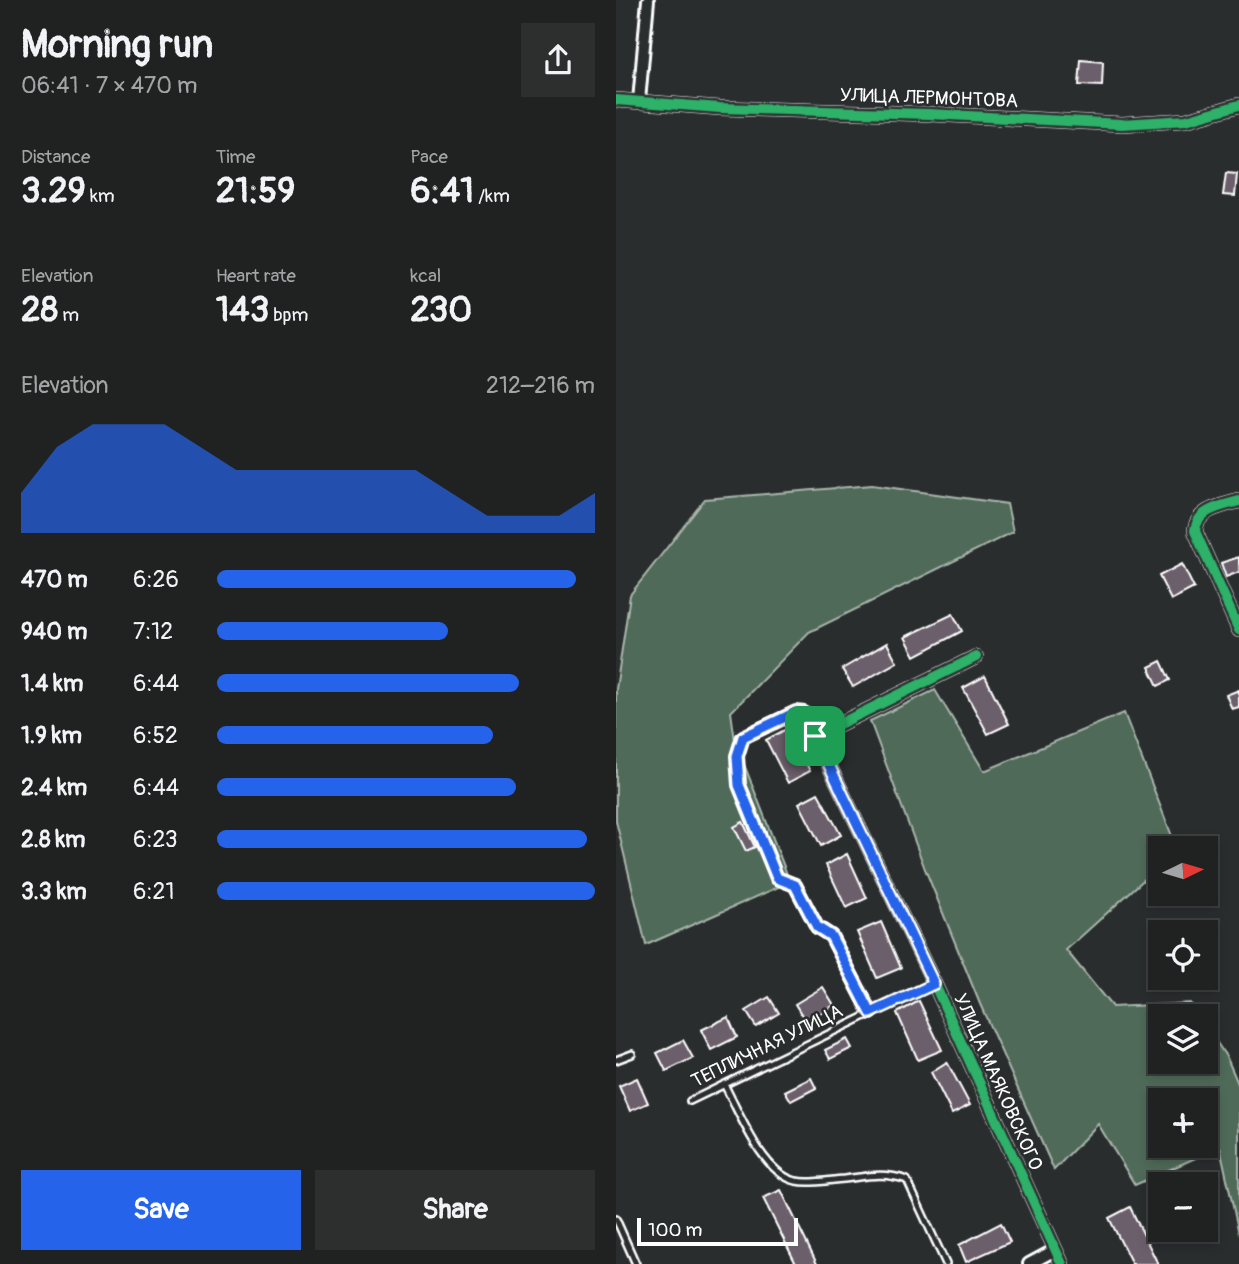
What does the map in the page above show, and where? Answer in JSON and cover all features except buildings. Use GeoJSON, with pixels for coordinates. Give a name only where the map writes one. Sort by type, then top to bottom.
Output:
{"type":"FeatureCollection","features":[{"type":"Feature","properties":{"kind":"street"},"geometry":{"type":"LineString","coordinates":[[639,101],[648,0]]}},
{"type":"Feature","properties":{"kind":"street","name":"УЛИЦА ЛЕРМОНТОВА"},"geometry":{"type":"LineString","coordinates":[[616,100],[720,108],[930,114],[1122,124],[1186,120],[1239,105]]}},
{"type":"Feature","properties":{"kind":"street"},"geometry":{"type":"LineString","coordinates":[[1239,501],[1210,509],[1196,525],[1195,531],[1239,629]]}},
{"type":"Feature","properties":{"kind":"street"},"geometry":{"type":"LineString","coordinates":[[815,736],[976,657]]}},
{"type":"Feature","properties":{"kind":"street","name":"УЛИЦА МАЯКОВСКОГО"},"geometry":{"type":"LineString","coordinates":[[871,1013],[831,936],[817,927],[795,885],[777,878],[739,785],[737,756],[743,737],[796,712],[804,713],[934,984],[1062,1264]]}},
{"type":"Feature","properties":{"kind":"street"},"geometry":{"type":"LineString","coordinates":[[1029,1264],[1055,1250]]}},
{"type":"Feature","properties":{"kind":"lane","name":"ТЕПЛИЧНАЯ УЛИЦА"},"geometry":{"type":"LineString","coordinates":[[690,1101],[934,984]]}},
{"type":"Feature","properties":{"kind":"lane"},"geometry":{"type":"LineString","coordinates":[[616,1060],[632,1054]]}},
{"type":"Feature","properties":{"kind":"lane"},"geometry":{"type":"LineString","coordinates":[[724,1084],[756,1146],[776,1171],[793,1181],[810,1182],[889,1174],[907,1180],[946,1264]]}},
{"type":"Feature","properties":{"kind":"lane"},"geometry":{"type":"LineString","coordinates":[[616,1219],[636,1264]]}},
{"type":"Feature","properties":{"kind":"green space"},"geometry":{"type":"Polygon","coordinates":[[[872,485],[1007,504],[1013,532],[809,632],[731,712],[735,741],[790,882],[646,945],[616,821],[616,689],[630,595],[705,499],[872,485]]]}},
{"type":"Feature","properties":{"kind":"green space"},"geometry":{"type":"Polygon","coordinates":[[[935,690],[984,771],[1124,713],[1172,836],[1148,836],[1148,876],[1066,950],[1112,1007],[1148,1005],[1148,1074],[1218,1074],[1218,1044],[1227,1058],[1239,1086],[1239,1234],[1220,1147],[1218,1148],[1218,1088],[1148,1088],[1148,1158],[1195,1158],[1164,1172],[1148,1172],[1148,1179],[1135,1185],[1098,1124],[1054,1170],[980,1004],[925,869],[870,721],[935,690]]]}},
{"type":"Feature","properties":{"kind":"cycle path"},"geometry":{"type":"LineString","coordinates":[[616,100],[720,108],[930,114],[1122,124],[1186,120],[1239,105]]}},
{"type":"Feature","properties":{"kind":"cycle path"},"geometry":{"type":"LineString","coordinates":[[1239,501],[1205,513],[1195,531],[1239,630]]}},
{"type":"Feature","properties":{"kind":"cycle path"},"geometry":{"type":"LineString","coordinates":[[976,657],[815,736],[934,983],[1062,1264]]}},
{"type":"Feature","properties":{"kind":"route"},"geometry":{"type":"LineString","coordinates":[[796,712],[804,713],[815,736],[934,984],[871,1013],[831,936],[817,927],[795,885],[777,878],[739,785],[737,756],[743,737],[796,712]]}}]}
